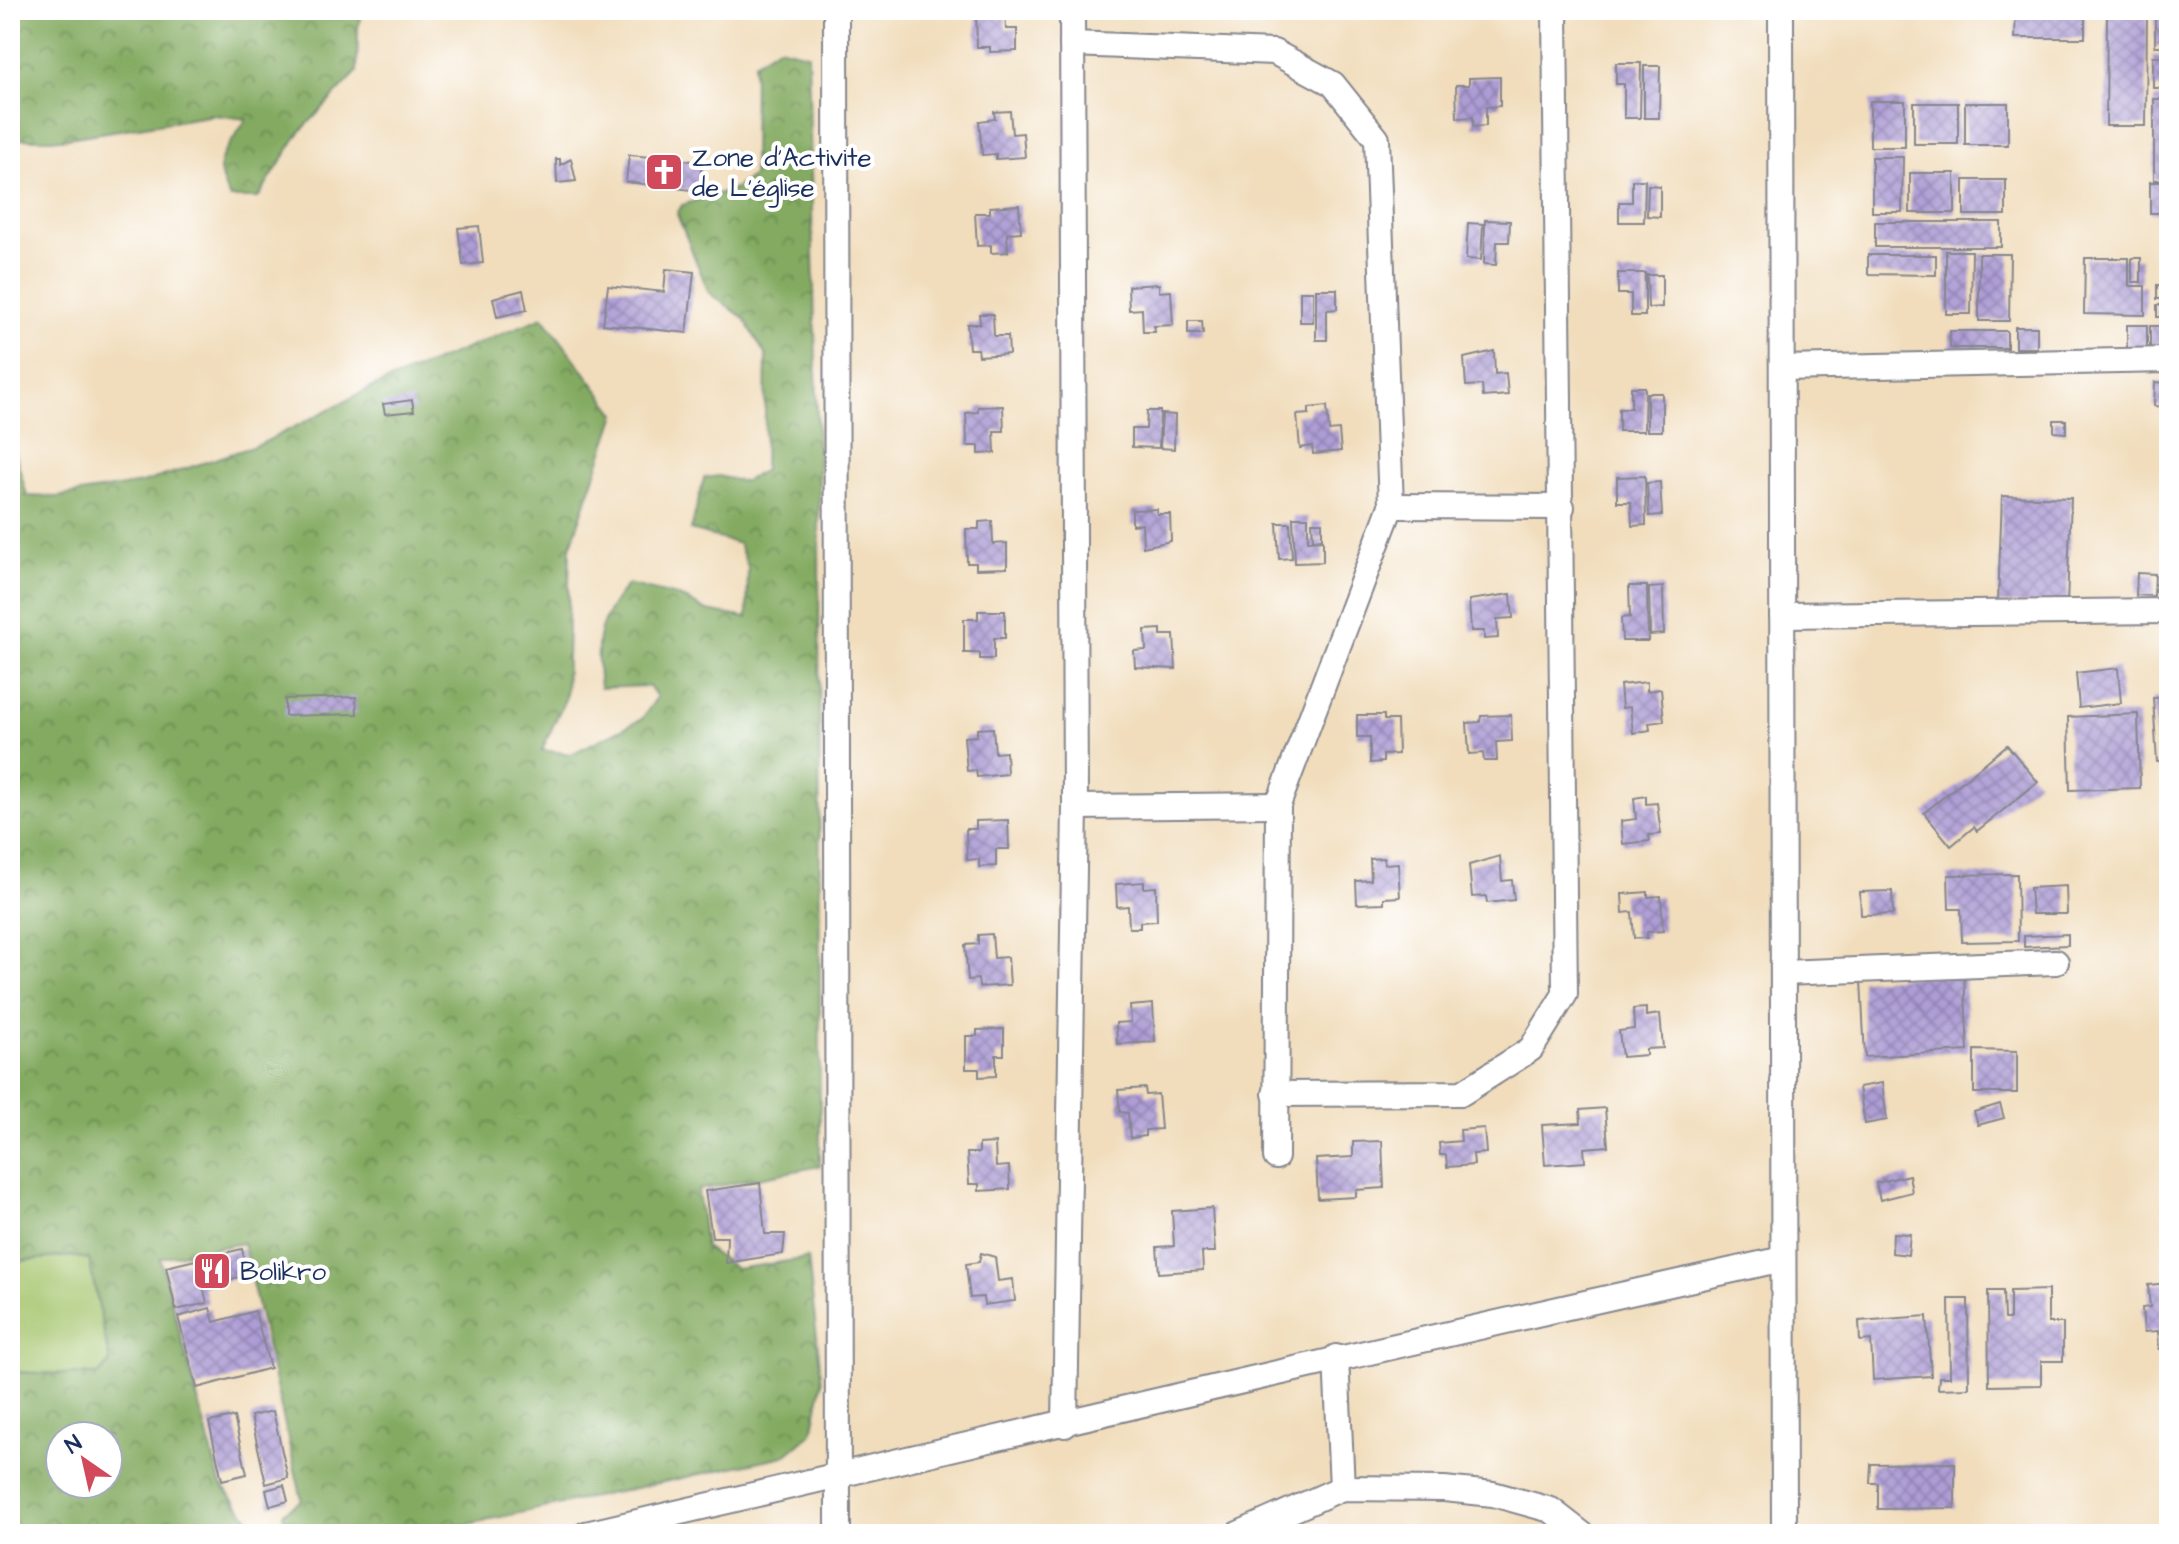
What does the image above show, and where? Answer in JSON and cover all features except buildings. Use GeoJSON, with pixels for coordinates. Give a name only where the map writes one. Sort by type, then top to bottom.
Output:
{"type":"FeatureCollection","features":[{"type":"Feature","properties":{"kind":"street"},"geometry":{"type":"LineString","coordinates":[[836,10],[838,1534]]}},
{"type":"Feature","properties":{"kind":"street"},"geometry":{"type":"LineString","coordinates":[[1065,1425],[1075,807],[1072,10]]}},
{"type":"Feature","properties":{"kind":"street"},"geometry":{"type":"LineString","coordinates":[[1275,1094],[1462,1093],[1531,1049],[1565,994],[1555,10]]}},
{"type":"Feature","properties":{"kind":"street"},"geometry":{"type":"LineString","coordinates":[[1781,10],[1784,1534]]}},
{"type":"Feature","properties":{"kind":"street"},"geometry":{"type":"LineString","coordinates":[[1072,44],[1274,52],[1333,84],[1377,139],[1391,506],[1278,805],[1276,1157]]}},
{"type":"Feature","properties":{"kind":"street"},"geometry":{"type":"LineString","coordinates":[[1782,368],[2169,360]]}},
{"type":"Feature","properties":{"kind":"street"},"geometry":{"type":"LineString","coordinates":[[1391,506],[1562,507]]}},
{"type":"Feature","properties":{"kind":"street"},"geometry":{"type":"LineString","coordinates":[[1782,615],[2169,611]]}},
{"type":"Feature","properties":{"kind":"street"},"geometry":{"type":"LineString","coordinates":[[1075,807],[1278,805]]}},
{"type":"Feature","properties":{"kind":"street"},"geometry":{"type":"LineString","coordinates":[[1783,973],[2056,962]]}},
{"type":"Feature","properties":{"kind":"street"},"geometry":{"type":"LineString","coordinates":[[586,1534],[1065,1425],[1336,1357],[1783,1259]]}},
{"type":"Feature","properties":{"kind":"street"},"geometry":{"type":"LineString","coordinates":[[1336,1357],[1342,1488]]}},
{"type":"Feature","properties":{"kind":"street"},"geometry":{"type":"LineString","coordinates":[[1238,1534],[1342,1488],[1444,1489],[1493,1494],[1551,1510],[1582,1534]]}},
{"type":"Feature","properties":{"kind":"green space"},"geometry":{"type":"Polygon","coordinates":[[[10,10],[364,10],[358,27],[357,72],[299,133],[258,198],[230,198],[223,184],[220,164],[246,119],[215,115],[62,139],[10,139],[10,10]]]}},
{"type":"Feature","properties":{"kind":"green space"},"geometry":{"type":"Polygon","coordinates":[[[778,47],[808,54],[819,487],[820,1166],[698,1190],[705,1247],[736,1269],[808,1258],[822,1383],[812,1433],[784,1456],[422,1534],[287,1534],[283,1513],[302,1500],[243,1243],[160,1258],[220,1483],[262,1534],[10,1534],[10,1372],[98,1375],[110,1362],[89,1259],[71,1256],[10,1262],[10,433],[27,496],[56,497],[142,483],[261,444],[373,387],[543,317],[616,414],[570,548],[566,697],[542,750],[571,754],[642,719],[657,697],[649,686],[600,688],[600,632],[609,610],[628,584],[681,597],[707,611],[747,618],[748,568],[739,544],[691,530],[704,478],[719,476],[743,482],[764,470],[766,356],[744,318],[709,293],[677,214],[682,205],[733,189],[753,176],[754,63],[778,47]]]}},
{"type":"Feature","properties":{"kind":"green space"},"geometry":{"type":"Polygon","coordinates":[[[71,1256],[89,1259],[110,1362],[98,1375],[10,1372],[10,1262],[71,1256]]]}},
{"type":"Feature","properties":{"kind":"place","name":"Zone d'Activite de L'église"},"geometry":{"type":"Point","coordinates":[664,172]}},
{"type":"Feature","properties":{"kind":"place","name":"Bolikro"},"geometry":{"type":"Point","coordinates":[212,1271]}}]}
